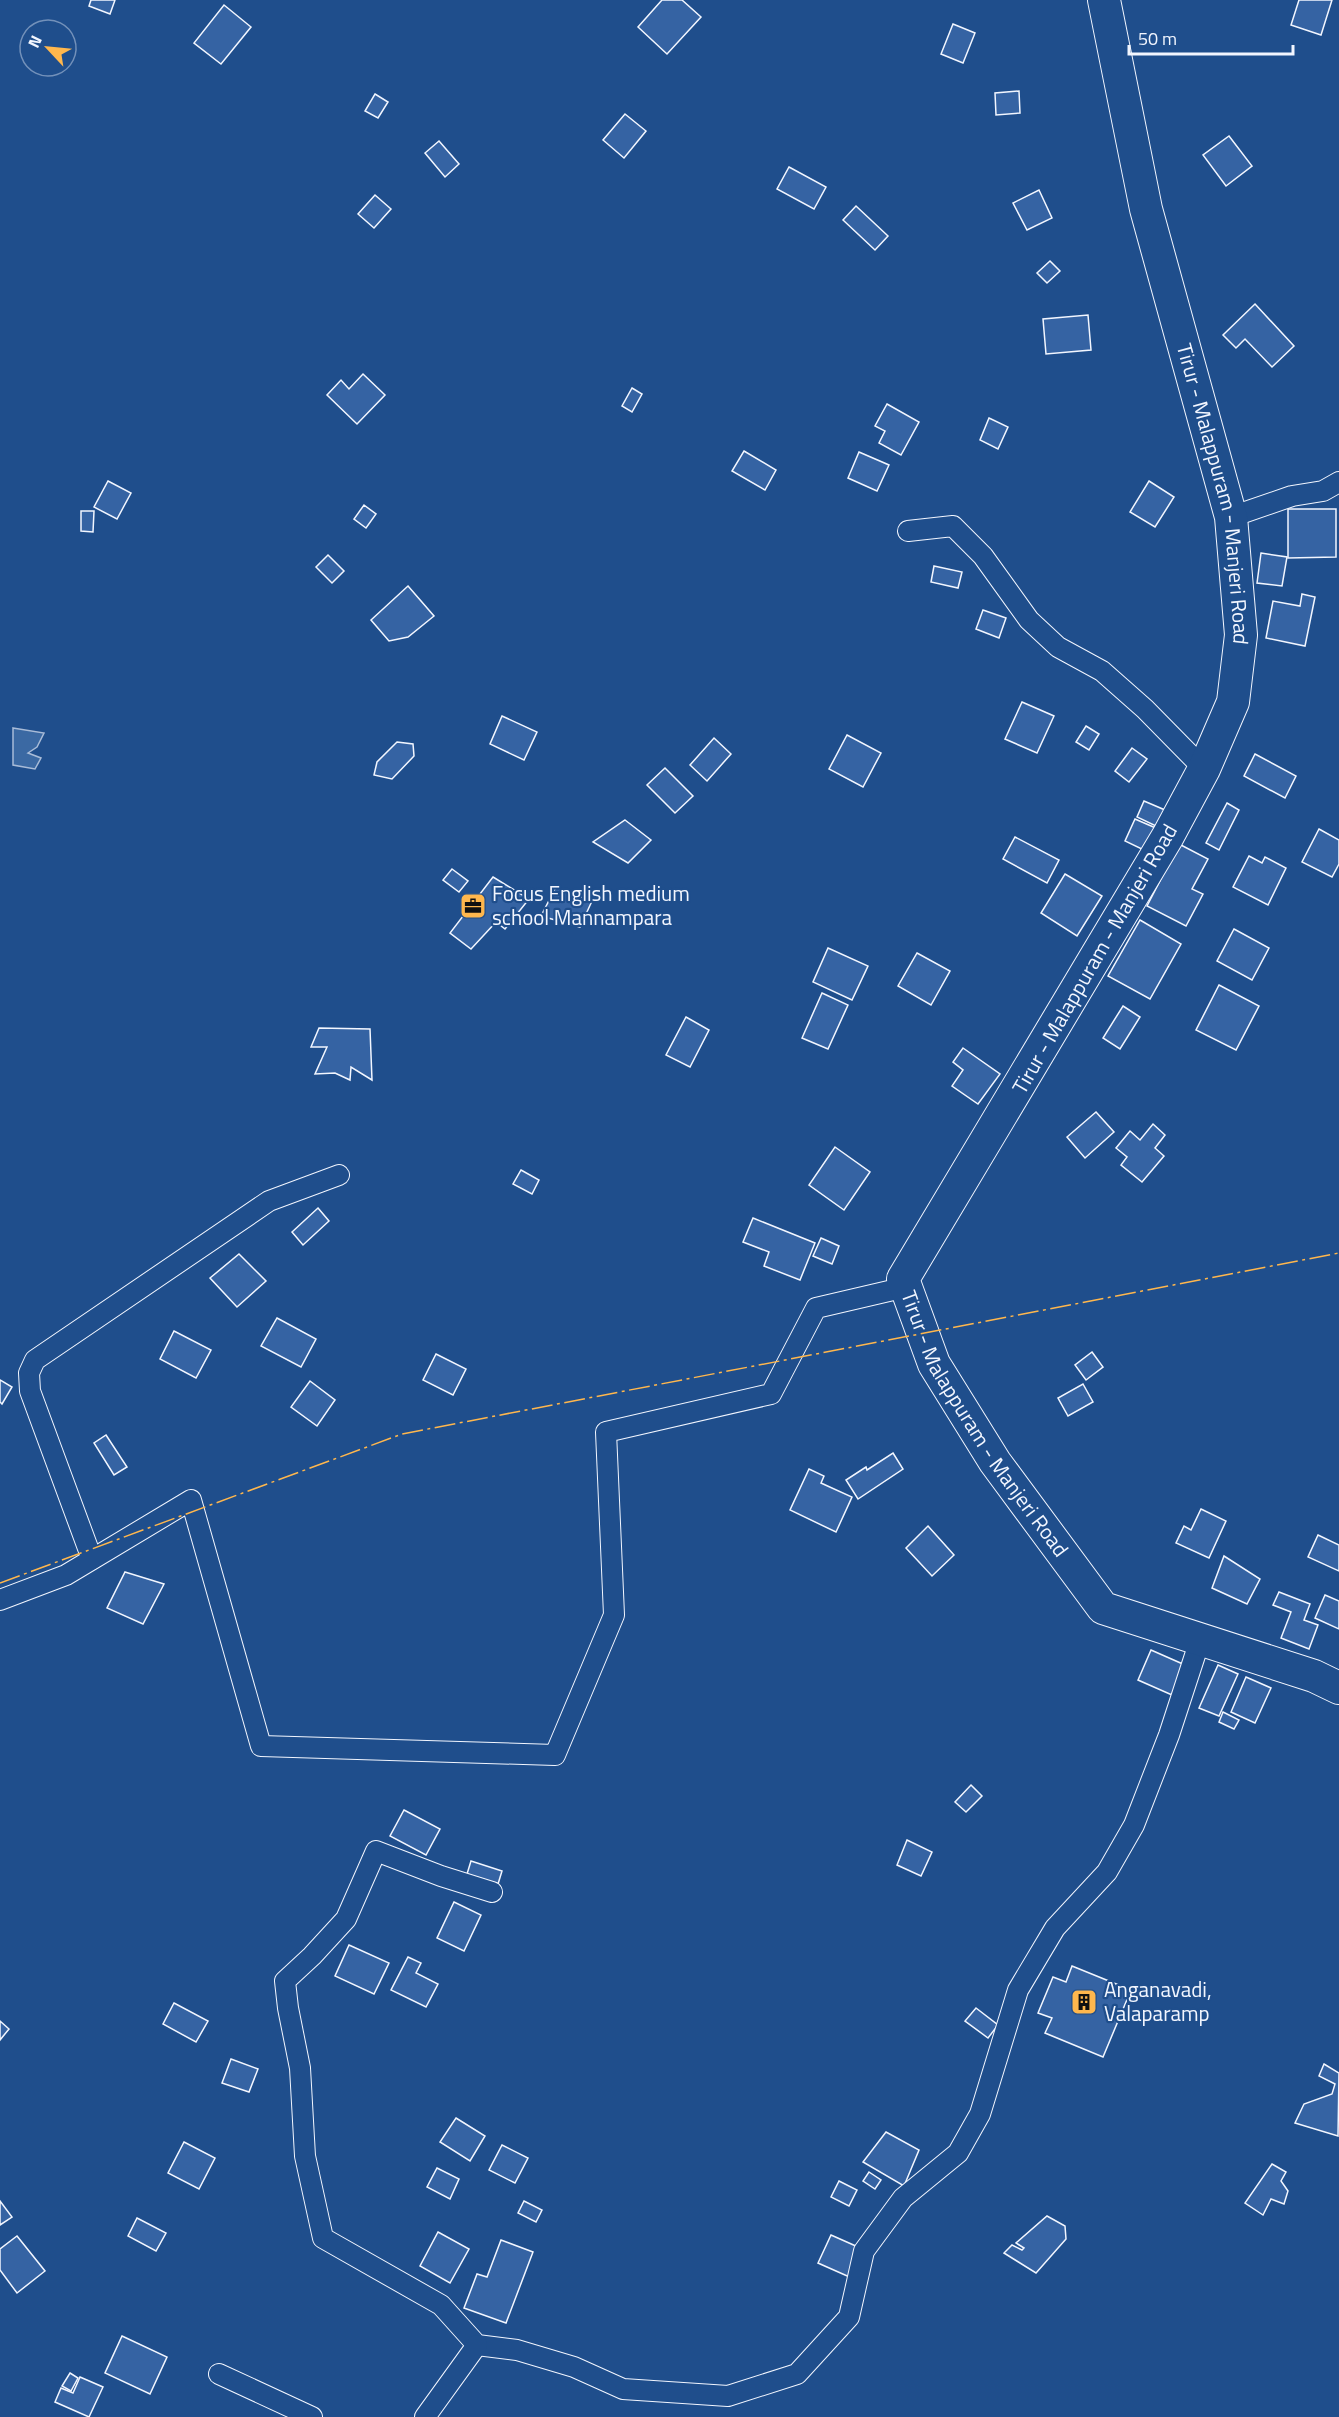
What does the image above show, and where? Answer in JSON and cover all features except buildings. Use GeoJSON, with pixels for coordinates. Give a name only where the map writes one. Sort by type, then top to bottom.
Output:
{"type":"FeatureCollection","features":[{"type":"Feature","properties":{"kind":"main road","name":"Tirur - Malappuram - Manjeri Road"},"geometry":{"type":"LineString","coordinates":[[1104,0],[1146,209],[1231,517],[1241,635],[1233,702],[1204,769],[1168,836],[903,1280],[934,1364],[995,1462],[1103,1608],[1314,1676],[1339,1688]]}},
{"type":"Feature","properties":{"kind":"street"},"geometry":{"type":"LineString","coordinates":[[1231,517],[1292,496],[1323,490],[1339,482]]}},
{"type":"Feature","properties":{"kind":"street"},"geometry":{"type":"LineString","coordinates":[[908,531],[953,526],[983,556],[1029,620],[1058,647],[1102,671],[1145,709],[1204,769]]}},
{"type":"Feature","properties":{"kind":"street"},"geometry":{"type":"LineString","coordinates":[[92,1559],[30,1391],[29,1373],[35,1360],[270,1201],[339,1175]]}},
{"type":"Feature","properties":{"kind":"street"},"geometry":{"type":"LineString","coordinates":[[0,1600],[66,1575],[191,1500],[261,1746],[555,1755],[614,1616],[606,1432],[771,1394],[816,1308],[906,1287]]}},
{"type":"Feature","properties":{"kind":"street"},"geometry":{"type":"LineString","coordinates":[[492,1892],[441,1876],[376,1851],[346,1919],[285,1981],[300,2068],[305,2156],[323,2238],[441,2305],[477,2346],[517,2350],[574,2367],[623,2389],[728,2396],[797,2374],[849,2317],[864,2251],[903,2198],[958,2153],[981,2114],[1018,1990],[1055,1928],[1107,1872],[1134,1825],[1200,1640]]}},
{"type":"Feature","properties":{"kind":"street"},"geometry":{"type":"LineString","coordinates":[[424,2417],[477,2346]]}},
{"type":"Feature","properties":{"kind":"street"},"geometry":{"type":"LineString","coordinates":[[219,2373],[312,2417]]}},
{"type":"Feature","properties":{"kind":"water"},"geometry":{"type":"Polygon","coordinates":[[[13,728],[44,733],[37,747],[28,753],[41,758],[35,769],[13,765],[13,728]]]}},
{"type":"Feature","properties":{"kind":"power"},"geometry":{"type":"LineString","coordinates":[[0,1583],[402,1434],[1339,1253]]}},
{"type":"Feature","properties":{"kind":"place","name":"Focus English medium school Mannampara"},"geometry":{"type":"Point","coordinates":[473,906]}},
{"type":"Feature","properties":{"kind":"place","name":"Anganavadi, Valaparamp"},"geometry":{"type":"Point","coordinates":[1084,2002]}}]}
